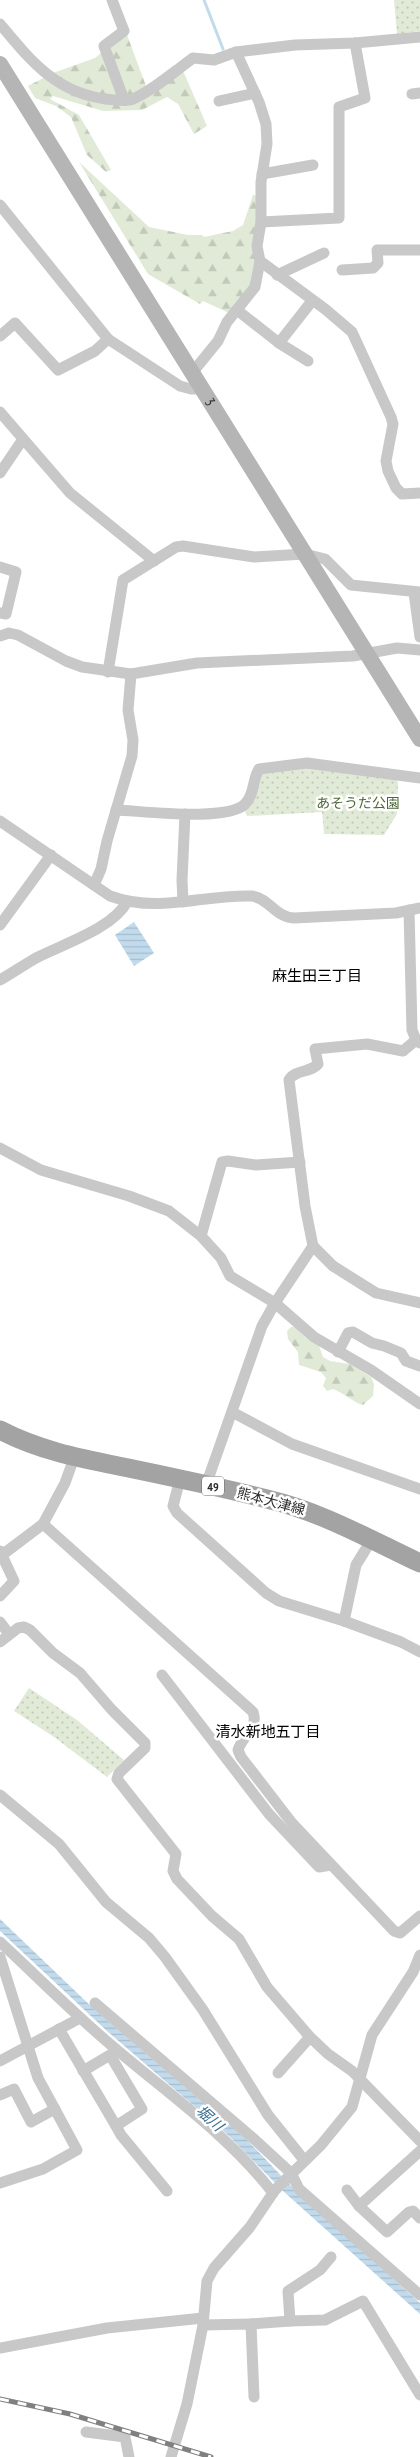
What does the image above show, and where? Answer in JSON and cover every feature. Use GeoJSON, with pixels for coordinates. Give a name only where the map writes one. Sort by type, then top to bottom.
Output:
{"type":"FeatureCollection","features":[{"type":"Feature","properties":{"kind":"main road","name":"熊本大津線"},"geometry":{"type":"LineString","coordinates":[[0,1430],[30,1444],[74,1458],[180,1479],[306,1510],[372,1539],[420,1563]]}},
{"type":"Feature","properties":{"kind":"street"},"geometry":{"type":"LineString","coordinates":[[112,0],[124,31],[104,46],[124,100]]}},
{"type":"Feature","properties":{"kind":"street"},"geometry":{"type":"LineString","coordinates":[[0,24],[29,60],[68,90],[101,99],[124,100],[131,99],[178,71],[193,58],[214,60],[236,52],[295,45],[355,43],[420,37]]}},
{"type":"Feature","properties":{"kind":"street"},"geometry":{"type":"LineString","coordinates":[[261,222],[339,218],[339,107],[365,98],[355,43]]}},
{"type":"Feature","properties":{"kind":"street"},"geometry":{"type":"LineString","coordinates":[[192,373],[218,341],[228,322],[255,287],[260,261],[257,246],[261,222],[262,174],[267,144],[266,124],[255,93],[236,52]]}},
{"type":"Feature","properties":{"kind":"street","name":"3"},"geometry":{"type":"LineString","coordinates":[[0,64],[367,654],[419,733]]}},
{"type":"Feature","properties":{"kind":"street"},"geometry":{"type":"LineString","coordinates":[[219,101],[255,93]]}},
{"type":"Feature","properties":{"kind":"street"},"geometry":{"type":"LineString","coordinates":[[262,174],[313,165]]}},
{"type":"Feature","properties":{"kind":"street"},"geometry":{"type":"LineString","coordinates":[[0,205],[108,340],[180,386],[191,389],[202,388]]}},
{"type":"Feature","properties":{"kind":"street"},"geometry":{"type":"LineString","coordinates":[[342,270],[373,268],[378,263],[377,250],[420,250]]}},
{"type":"Feature","properties":{"kind":"street"},"geometry":{"type":"LineString","coordinates":[[277,274],[324,253]]}},
{"type":"Feature","properties":{"kind":"street"},"geometry":{"type":"LineString","coordinates":[[260,261],[325,309],[352,332],[393,424],[388,446],[388,471],[396,488],[402,494],[420,493]]}},
{"type":"Feature","properties":{"kind":"street"},"geometry":{"type":"LineString","coordinates":[[279,342],[312,301]]}},
{"type":"Feature","properties":{"kind":"street"},"geometry":{"type":"LineString","coordinates":[[237,310],[308,361]]}},
{"type":"Feature","properties":{"kind":"street"},"geometry":{"type":"LineString","coordinates":[[0,336],[14,323],[58,370],[95,351],[108,340]]}},
{"type":"Feature","properties":{"kind":"street"},"geometry":{"type":"LineString","coordinates":[[0,412],[70,493],[154,561]]}},
{"type":"Feature","properties":{"kind":"street"},"geometry":{"type":"LineString","coordinates":[[0,473],[23,438]]}},
{"type":"Feature","properties":{"kind":"street"},"geometry":{"type":"LineString","coordinates":[[108,672],[124,580],[176,547],[183,546],[254,557],[305,554],[324,559],[351,585],[417,592],[420,636]]}},
{"type":"Feature","properties":{"kind":"street"},"geometry":{"type":"LineString","coordinates":[[0,567],[16,572],[6,614],[0,613]]}},
{"type":"Feature","properties":{"kind":"street"},"geometry":{"type":"LineString","coordinates":[[0,636],[9,633],[18,635],[66,661],[82,667],[131,674],[197,663],[367,654],[397,648],[420,650]]}},
{"type":"Feature","properties":{"kind":"street"},"geometry":{"type":"LineString","coordinates":[[94,886],[101,869],[132,756],[133,740],[128,710],[131,674]]}},
{"type":"Feature","properties":{"kind":"street"},"geometry":{"type":"LineString","coordinates":[[116,810],[185,814],[230,813],[236,811],[250,798],[259,769],[268,767],[307,763],[420,778]]}},
{"type":"Feature","properties":{"kind":"street"},"geometry":{"type":"LineString","coordinates":[[183,902],[185,814]]}},
{"type":"Feature","properties":{"kind":"street"},"geometry":{"type":"LineString","coordinates":[[0,822],[94,886],[110,896],[127,902],[145,905],[252,896],[267,901],[280,915],[294,918],[343,917],[414,909],[412,1030],[418,1042],[403,1051],[367,1044],[315,1049],[318,1064],[315,1068],[293,1075],[289,1080],[305,1206],[313,1246],[333,1266],[376,1293],[420,1304]]}},
{"type":"Feature","properties":{"kind":"street"},"geometry":{"type":"LineString","coordinates":[[0,925],[51,855]]}},
{"type":"Feature","properties":{"kind":"street"},"geometry":{"type":"LineString","coordinates":[[0,980],[35,959],[97,929],[123,910],[127,902]]}},
{"type":"Feature","properties":{"kind":"street"},"geometry":{"type":"LineString","coordinates":[[0,1148],[41,1170],[129,1196],[168,1211],[201,1236],[221,1258],[230,1276],[274,1303],[314,1337],[371,1370],[420,1404]]}},
{"type":"Feature","properties":{"kind":"street"},"geometry":{"type":"LineString","coordinates":[[201,1236],[222,1162],[228,1161],[256,1165],[300,1162]]}},
{"type":"Feature","properties":{"kind":"street"},"geometry":{"type":"LineString","coordinates":[[206,1485],[262,1326],[274,1303],[313,1246]]}},
{"type":"Feature","properties":{"kind":"street"},"geometry":{"type":"LineString","coordinates":[[338,1352],[348,1333],[353,1332],[372,1344],[384,1346],[401,1354],[406,1361],[420,1366]]}},
{"type":"Feature","properties":{"kind":"street"},"geometry":{"type":"LineString","coordinates":[[232,1412],[292,1444],[420,1489]]}},
{"type":"Feature","properties":{"kind":"street"},"geometry":{"type":"LineString","coordinates":[[0,1596],[14,1582],[1,1552],[43,1524],[65,1483],[74,1458]]}},
{"type":"Feature","properties":{"kind":"street"},"geometry":{"type":"LineString","coordinates":[[180,1479],[173,1506],[177,1513],[266,1593],[294,1607],[344,1621],[401,1642],[420,1652]]}},
{"type":"Feature","properties":{"kind":"street"},"geometry":{"type":"LineString","coordinates":[[43,1524],[253,1712],[256,1719],[254,1725],[238,1750],[241,1758],[292,1822],[394,1931],[400,1933],[408,1929],[420,1916]]}},
{"type":"Feature","properties":{"kind":"street"},"geometry":{"type":"LineString","coordinates":[[344,1621],[356,1565],[372,1539]]}},
{"type":"Feature","properties":{"kind":"street"},"geometry":{"type":"LineString","coordinates":[[0,1622],[4,1638],[24,1627],[30,1630],[53,1652],[80,1672],[112,1710],[145,1743],[145,1748],[119,1773],[117,1779],[176,1854],[173,1871],[177,1879],[212,1916],[239,1939],[267,1987],[310,2037],[360,2079],[420,2141]]}},
{"type":"Feature","properties":{"kind":"street"},"geometry":{"type":"LineString","coordinates":[[162,1675],[270,1814],[319,1867],[331,1865]]}},
{"type":"Feature","properties":{"kind":"street"},"geometry":{"type":"LineString","coordinates":[[0,1795],[58,1844],[106,1902],[149,1938],[165,1957],[203,2010],[268,2115],[304,2160]]}},
{"type":"Feature","properties":{"kind":"street"},"geometry":{"type":"LineString","coordinates":[[0,1942],[80,2018],[229,2146],[274,2192]]}},
{"type":"Feature","properties":{"kind":"street"},"geometry":{"type":"LineString","coordinates":[[171,2457],[187,2404],[203,2322],[208,2282],[214,2268],[250,2226],[274,2192],[304,2160],[321,2146],[352,2107],[372,2035],[413,1972],[420,1955]]}},
{"type":"Feature","properties":{"kind":"street"},"geometry":{"type":"LineString","coordinates":[[0,1957],[38,2078],[77,2150],[43,2169],[0,2183]]}},
{"type":"Feature","properties":{"kind":"street"},"geometry":{"type":"LineString","coordinates":[[95,2003],[229,2117],[290,2174],[299,2188],[420,2295]]}},
{"type":"Feature","properties":{"kind":"street"},"geometry":{"type":"LineString","coordinates":[[0,2061],[80,2018]]}},
{"type":"Feature","properties":{"kind":"street"},"geometry":{"type":"LineString","coordinates":[[59,2029],[121,2136],[167,2191]]}},
{"type":"Feature","properties":{"kind":"street"},"geometry":{"type":"LineString","coordinates":[[278,2073],[310,2037]]}},
{"type":"Feature","properties":{"kind":"street"},"geometry":{"type":"LineString","coordinates":[[83,2071],[110,2055],[142,2109],[116,2126]]}},
{"type":"Feature","properties":{"kind":"street"},"geometry":{"type":"LineString","coordinates":[[0,2095],[14,2089],[32,2122],[55,2109]]}},
{"type":"Feature","properties":{"kind":"street"},"geometry":{"type":"LineString","coordinates":[[359,2206],[420,2151]]}},
{"type":"Feature","properties":{"kind":"street"},"geometry":{"type":"LineString","coordinates":[[346,2190],[359,2206],[387,2232],[413,2210],[420,2218]]}},
{"type":"Feature","properties":{"kind":"street"},"geometry":{"type":"LineString","coordinates":[[290,2321],[288,2291],[320,2270],[331,2257]]}},
{"type":"Feature","properties":{"kind":"street"},"geometry":{"type":"LineString","coordinates":[[0,2348],[107,2328],[203,2322],[251,2324],[325,2320],[363,2301],[420,2395]]}},
{"type":"Feature","properties":{"kind":"street"},"geometry":{"type":"LineString","coordinates":[[251,2324],[254,2397]]}},
{"type":"Feature","properties":{"kind":"street"},"geometry":{"type":"LineString","coordinates":[[86,2432],[125,2437],[129,2457]]}},
{"type":"Feature","properties":{"kind":"green space"},"geometry":{"type":"Polygon","coordinates":[[[394,0],[420,0],[420,31],[397,34],[394,0]]]}},
{"type":"Feature","properties":{"kind":"green space"},"geometry":{"type":"Polygon","coordinates":[[[127,35],[146,86],[174,65],[184,73],[207,126],[194,134],[178,104],[167,97],[142,110],[103,111],[53,96],[50,99],[79,115],[111,170],[106,172],[87,155],[71,117],[56,106],[35,98],[28,86],[53,73],[95,58],[109,46],[127,35]]]}},
{"type":"Feature","properties":{"kind":"green space"},"geometry":{"type":"Polygon","coordinates":[[[79,162],[149,227],[188,235],[202,235],[204,237],[233,231],[243,225],[253,195],[258,196],[254,283],[229,313],[203,301],[200,304],[148,274],[79,162]]]}},
{"type":"Feature","properties":{"kind":"green space","name":"あそうだ公園"},"geometry":{"type":"Polygon","coordinates":[[[296,766],[394,778],[398,782],[397,814],[384,835],[324,834],[322,812],[247,816],[244,809],[262,772],[296,766]]]}},
{"type":"Feature","properties":{"kind":"green space"},"geometry":{"type":"Polygon","coordinates":[[[291,1327],[295,1327],[306,1338],[319,1346],[323,1357],[330,1361],[350,1364],[371,1377],[374,1384],[373,1396],[363,1405],[333,1389],[327,1391],[323,1386],[326,1378],[321,1372],[299,1365],[298,1352],[288,1339],[287,1331],[291,1327]]]}},
{"type":"Feature","properties":{"kind":"green space"},"geometry":{"type":"Polygon","coordinates":[[[29,1688],[77,1720],[124,1760],[107,1777],[54,1737],[14,1711],[29,1688]]]}},
{"type":"Feature","properties":{"kind":"water"},"geometry":{"type":"Polygon","coordinates":[[[134,922],[154,953],[134,966],[115,935],[134,922]]]}},
{"type":"Feature","properties":{"kind":"water","name":"堀川"},"geometry":{"type":"Polygon","coordinates":[[[0,1919],[95,2010],[246,2139],[291,2186],[420,2303],[420,2314],[283,2191],[230,2137],[107,2031],[0,1931],[0,1919]]]}},
{"type":"Feature","properties":{"kind":"waterway"},"geometry":{"type":"LineString","coordinates":[[204,0],[223,49]]}},
{"type":"Feature","properties":{"kind":"railway"},"geometry":{"type":"LineString","coordinates":[[0,2399],[70,2414],[211,2457]]}},
{"type":"Feature","properties":{"kind":"district","name":"麻生田三丁目"},"geometry":{"type":"Point","coordinates":[317,975]}},
{"type":"Feature","properties":{"kind":"district","name":"清水新地五丁目"},"geometry":{"type":"Point","coordinates":[268,1731]}}]}
